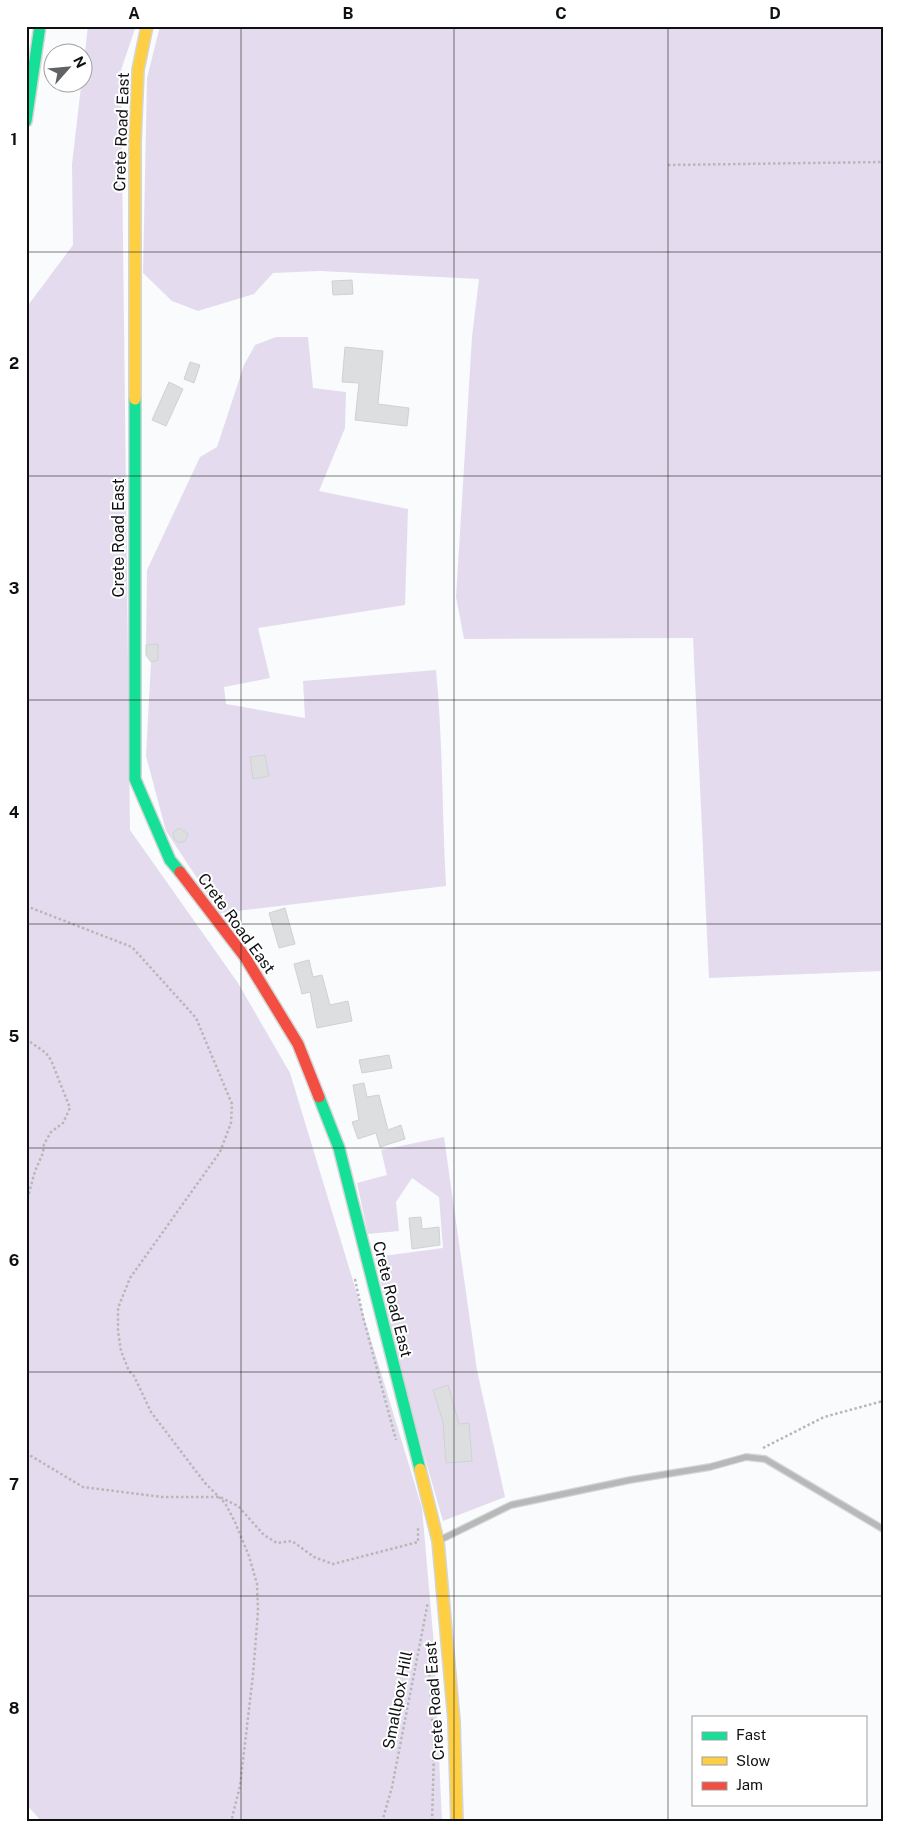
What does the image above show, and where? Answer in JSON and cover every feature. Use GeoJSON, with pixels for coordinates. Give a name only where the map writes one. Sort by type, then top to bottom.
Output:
{"type":"FeatureCollection","features":[{"type":"Feature","properties":{"kind":"street"},"geometry":{"type":"LineString","coordinates":[[26,121],[40,26]]}},
{"type":"Feature","properties":{"kind":"street","name":"Crete Road East"},"geometry":{"type":"LineString","coordinates":[[147,26],[138,70],[135,141],[135,779],[170,860],[244,957],[302,1053],[339,1148],[438,1542],[454,1722],[456,1822]]}},
{"type":"Feature","properties":{"kind":"lane"},"geometry":{"type":"LineString","coordinates":[[438,1542],[511,1505],[630,1480],[710,1467],[746,1457],[765,1459],[883,1529]]}},
{"type":"Feature","properties":{"kind":"path"},"geometry":{"type":"LineString","coordinates":[[668,165],[883,162]]}},
{"type":"Feature","properties":{"kind":"path"},"geometry":{"type":"LineString","coordinates":[[26,906],[132,946],[196,1018],[232,1104],[231,1123],[220,1152],[130,1278],[118,1308],[118,1331],[121,1351],[129,1371],[134,1376],[151,1412],[205,1483],[220,1497],[236,1522],[257,1584],[258,1602],[253,1675],[240,1786],[231,1822]]}},
{"type":"Feature","properties":{"kind":"path"},"geometry":{"type":"LineString","coordinates":[[26,1039],[46,1053],[70,1108],[63,1123],[51,1132],[44,1144],[43,1153],[35,1171],[26,1204]]}},
{"type":"Feature","properties":{"kind":"path"},"geometry":{"type":"LineString","coordinates":[[746,1457],[824,1417],[883,1401]]}},
{"type":"Feature","properties":{"kind":"path"},"geometry":{"type":"LineString","coordinates":[[26,1453],[83,1488],[162,1497],[220,1497],[238,1506],[264,1535],[277,1543],[292,1541],[314,1558],[333,1564],[418,1542],[418,1522]]}},
{"type":"Feature","properties":{"kind":"path","name":"Smallpox Hill"},"geometry":{"type":"LineString","coordinates":[[382,1822],[392,1787],[430,1594]]}},
{"type":"Feature","properties":{"kind":"path"},"geometry":{"type":"LineString","coordinates":[[432,1822],[434,1752],[429,1670],[434,1645]]}},
{"type":"Feature","properties":{"kind":"shaded area"},"geometry":{"type":"Polygon","coordinates":[[[88,26],[136,26],[121,70],[130,830],[238,983],[290,1073],[422,1508],[434,1645],[442,1822],[42,1822],[26,1804],[26,308],[73,245],[72,164],[80,92],[92,92],[92,42],[86,42],[88,26]]]}},
{"type":"Feature","properties":{"kind":"shaded area"},"geometry":{"type":"Polygon","coordinates":[[[160,26],[475,26],[486,29],[487,26],[883,26],[883,971],[709,978],[693,638],[464,639],[456,597],[472,337],[479,279],[320,271],[273,273],[254,294],[198,311],[172,301],[143,273],[147,78],[160,26]]]}},
{"type":"Feature","properties":{"kind":"shaded area"},"geometry":{"type":"Polygon","coordinates":[[[276,337],[308,337],[313,388],[346,392],[345,428],[319,491],[408,509],[405,605],[258,628],[270,678],[224,687],[226,704],[305,718],[303,681],[436,670],[446,886],[220,913],[166,831],[146,756],[151,662],[158,660],[158,644],[146,645],[147,570],[200,457],[217,447],[244,365],[255,345],[276,337]],[[265,755],[250,757],[254,779],[269,776],[265,755]]]}},
{"type":"Feature","properties":{"kind":"shaded area"},"geometry":{"type":"Polygon","coordinates":[[[444,1137],[477,1370],[505,1497],[443,1521],[406,1392],[375,1257],[443,1248],[439,1197],[412,1178],[396,1202],[399,1231],[368,1234],[357,1183],[387,1175],[381,1150],[444,1137]],[[448,1385],[433,1390],[440,1411],[448,1385]],[[469,1423],[444,1425],[446,1463],[472,1461],[469,1423]]]}},
{"type":"Feature","properties":{"kind":"building"},"geometry":{"type":"Polygon","coordinates":[[[352,280],[353,294],[333,295],[332,281],[352,280]]]}},
{"type":"Feature","properties":{"kind":"building"},"geometry":{"type":"Polygon","coordinates":[[[345,347],[383,351],[378,404],[409,408],[407,426],[355,420],[359,383],[342,382],[345,347]]]}},
{"type":"Feature","properties":{"kind":"building"},"geometry":{"type":"Polygon","coordinates":[[[190,362],[200,365],[194,383],[184,379],[190,362]]]}},
{"type":"Feature","properties":{"kind":"building"},"geometry":{"type":"Polygon","coordinates":[[[169,382],[183,389],[166,426],[152,420],[169,382]]]}},
{"type":"Feature","properties":{"kind":"building"},"geometry":{"type":"Polygon","coordinates":[[[158,644],[158,660],[151,662],[146,655],[146,645],[158,644]]]}},
{"type":"Feature","properties":{"kind":"building"},"geometry":{"type":"Polygon","coordinates":[[[265,755],[269,776],[253,779],[250,757],[265,755]]]}},
{"type":"Feature","properties":{"kind":"building"},"geometry":{"type":"Polygon","coordinates":[[[179,828],[188,834],[185,841],[179,843],[174,839],[173,833],[179,828]]]}},
{"type":"Feature","properties":{"kind":"building"},"geometry":{"type":"Polygon","coordinates":[[[285,908],[295,944],[279,948],[269,913],[285,908]]]}},
{"type":"Feature","properties":{"kind":"building"},"geometry":{"type":"Polygon","coordinates":[[[309,960],[313,977],[322,975],[330,1005],[348,1001],[352,1021],[317,1028],[310,992],[302,994],[294,964],[309,960]]]}},
{"type":"Feature","properties":{"kind":"building"},"geometry":{"type":"Polygon","coordinates":[[[389,1055],[392,1068],[362,1073],[359,1060],[389,1055]]]}},
{"type":"Feature","properties":{"kind":"building"},"geometry":{"type":"Polygon","coordinates":[[[364,1083],[367,1097],[379,1095],[388,1130],[401,1125],[405,1139],[380,1147],[376,1133],[358,1139],[352,1122],[359,1120],[353,1085],[364,1083]]]}},
{"type":"Feature","properties":{"kind":"building"},"geometry":{"type":"Polygon","coordinates":[[[421,1217],[422,1229],[439,1227],[440,1245],[412,1249],[409,1218],[421,1217]]]}},
{"type":"Feature","properties":{"kind":"building"},"geometry":{"type":"Polygon","coordinates":[[[448,1385],[459,1424],[469,1423],[472,1461],[446,1463],[443,1422],[433,1390],[448,1385]]]}},
{"type":"Feature","properties":{"kind":"traffic: fast"},"geometry":{"type":"LineString","coordinates":[[26,121],[40,26]]}},
{"type":"Feature","properties":{"kind":"traffic: fast"},"geometry":{"type":"LineString","coordinates":[[135,399],[135,779],[170,860],[180,872]]}},
{"type":"Feature","properties":{"kind":"traffic: fast"},"geometry":{"type":"LineString","coordinates":[[319,1097],[339,1148],[420,1469]]}},
{"type":"Feature","properties":{"kind":"traffic: slow"},"geometry":{"type":"LineString","coordinates":[[135,399],[135,141],[138,70],[147,26]]}},
{"type":"Feature","properties":{"kind":"traffic: slow"},"geometry":{"type":"LineString","coordinates":[[420,1469],[438,1541],[454,1721],[457,1822]]}},
{"type":"Feature","properties":{"kind":"traffic: jam"},"geometry":{"type":"LineString","coordinates":[[180,872],[245,957],[298,1044],[319,1097]]}}]}
